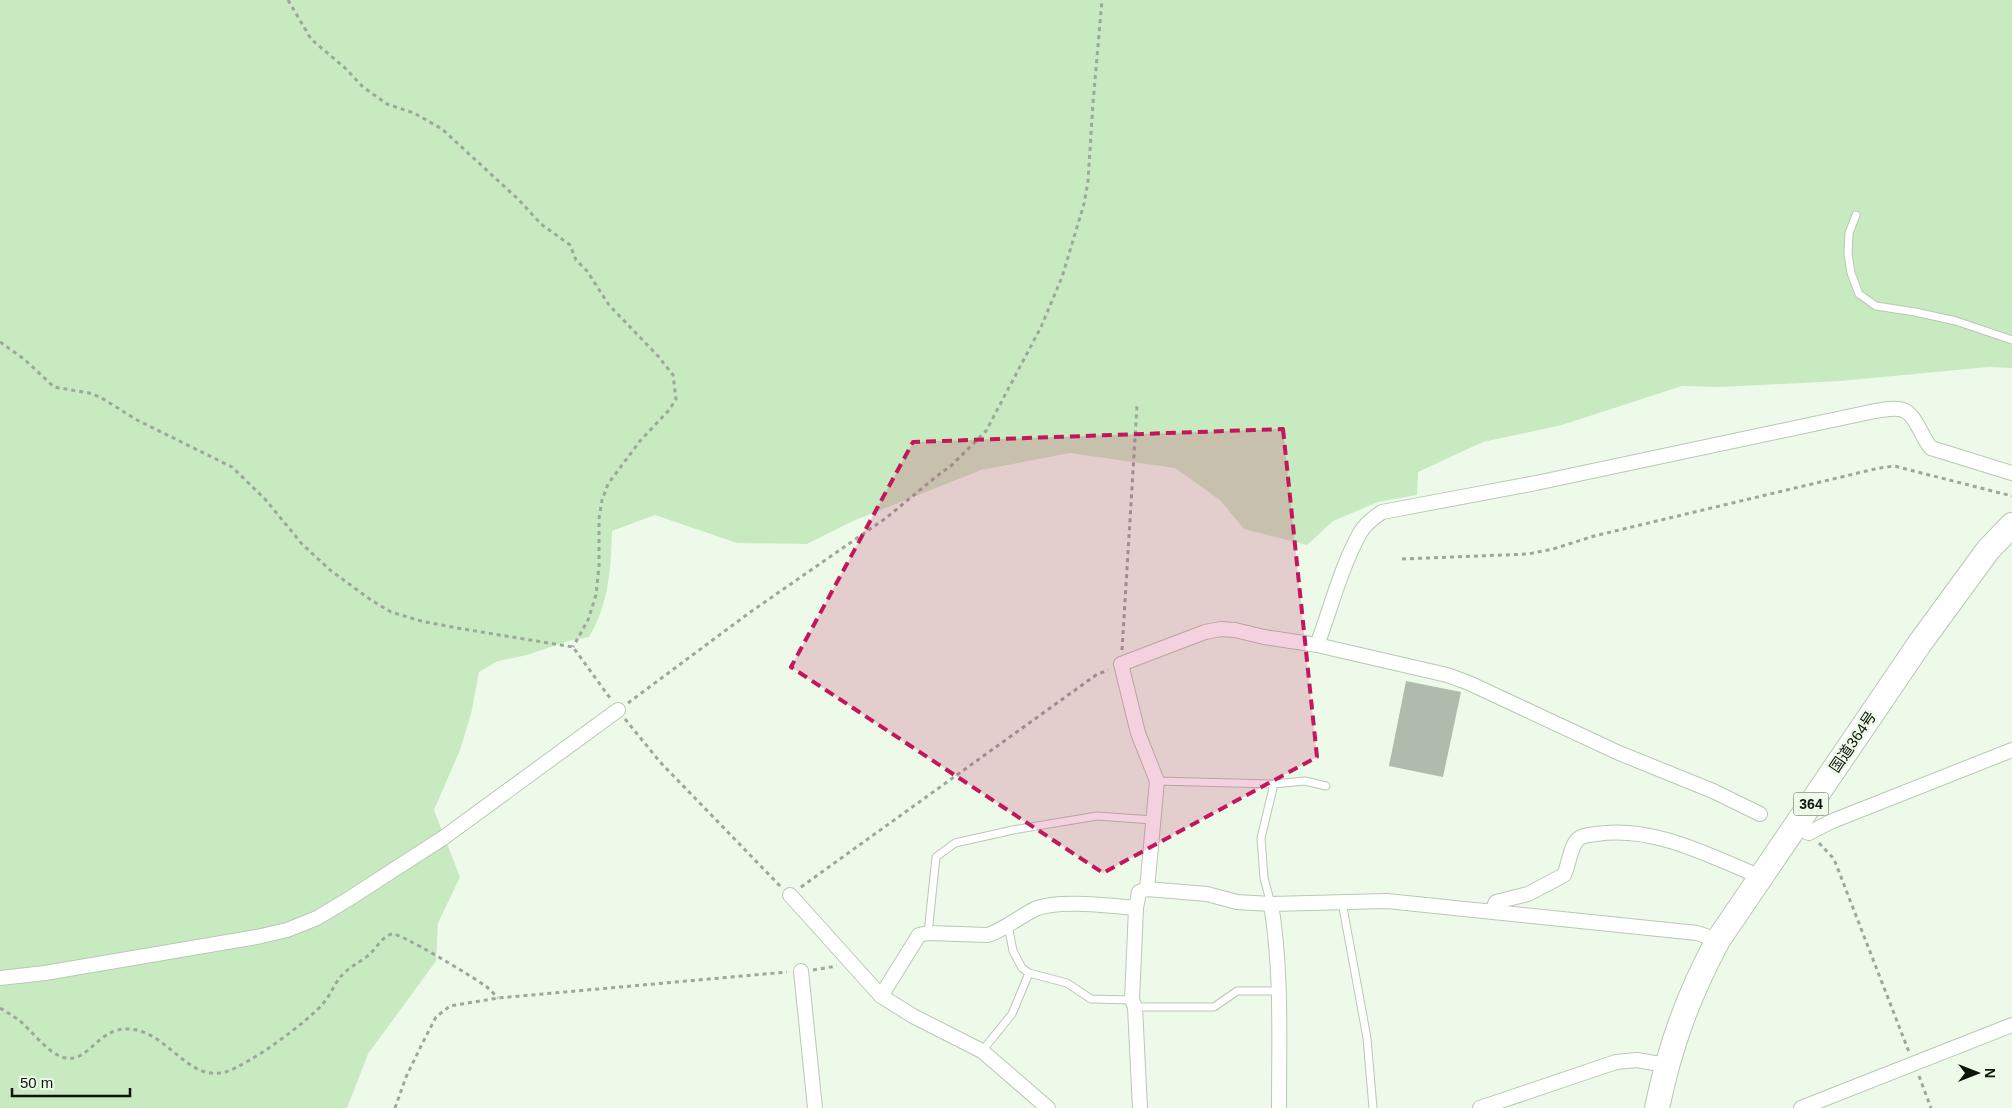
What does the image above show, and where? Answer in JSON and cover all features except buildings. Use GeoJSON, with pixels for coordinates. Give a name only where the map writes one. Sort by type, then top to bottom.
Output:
{"type":"FeatureCollection","features":[{"type":"Feature","properties":{"kind":"highway","name":"国道364号"},"geometry":{"type":"LineString","coordinates":[[1657,1108],[1666,1065],[1683,1013],[1700,974],[1718,940],[1761,877],[1802,830],[1920,643],[1988,550],[2012,525]]}},
{"type":"Feature","properties":{"kind":"street"},"geometry":{"type":"LineString","coordinates":[[1317,645],[1360,532],[1370,519],[1382,512],[1536,483],[1875,411],[1901,408],[1910,414],[1925,442],[1931,448],[2012,473]]}},
{"type":"Feature","properties":{"kind":"street"},"geometry":{"type":"LineString","coordinates":[[1147,889],[1157,781],[1138,733],[1121,664],[1205,632],[1221,629],[1317,645],[1447,675],[1469,683],[1619,753],[1713,791],[1760,814]]}},
{"type":"Feature","properties":{"kind":"street"},"geometry":{"type":"LineString","coordinates":[[0,978],[45,973],[257,937],[287,930],[317,918],[443,838],[618,710]]}},
{"type":"Feature","properties":{"kind":"street"},"geometry":{"type":"LineString","coordinates":[[1802,830],[1830,822],[2012,750]]}},
{"type":"Feature","properties":{"kind":"street"},"geometry":{"type":"LineString","coordinates":[[1492,911],[1496,902],[1528,894],[1564,875],[1577,840],[1584,836],[1612,831],[1632,832],[1664,839],[1761,877]]}},
{"type":"Feature","properties":{"kind":"street"},"geometry":{"type":"LineString","coordinates":[[1140,1108],[1133,1003],[1136,908],[1139,892],[1147,889],[1207,894],[1237,902],[1271,904],[1387,901],[1697,933],[1718,940]]}},
{"type":"Feature","properties":{"kind":"street"},"geometry":{"type":"LineString","coordinates":[[790,895],[881,996],[913,1016],[982,1051],[1048,1108]]}},
{"type":"Feature","properties":{"kind":"street"},"geometry":{"type":"LineString","coordinates":[[881,996],[919,935],[928,933],[988,935],[1036,909],[1052,906],[1074,904],[1136,908]]}},
{"type":"Feature","properties":{"kind":"street"},"geometry":{"type":"LineString","coordinates":[[1271,904],[1278,991],[1279,1108]]}},
{"type":"Feature","properties":{"kind":"street"},"geometry":{"type":"LineString","coordinates":[[800,971],[815,1108]]}},
{"type":"Feature","properties":{"kind":"street"},"geometry":{"type":"LineString","coordinates":[[1801,1108],[2012,1025]]}},
{"type":"Feature","properties":{"kind":"street"},"geometry":{"type":"LineString","coordinates":[[1480,1108],[1616,1062],[1637,1060],[1666,1065]]}},
{"type":"Feature","properties":{"kind":"lane"},"geometry":{"type":"LineString","coordinates":[[1856,215],[1849,233],[1848,254],[1851,273],[1859,294],[1876,306],[1956,321],[2012,340]]}},
{"type":"Feature","properties":{"kind":"lane"},"geometry":{"type":"LineString","coordinates":[[1157,781],[1274,784],[1305,781],[1326,786]]}},
{"type":"Feature","properties":{"kind":"lane"},"geometry":{"type":"LineString","coordinates":[[1271,904],[1264,878],[1261,838],[1274,784]]}},
{"type":"Feature","properties":{"kind":"lane"},"geometry":{"type":"LineString","coordinates":[[928,933],[936,857],[955,843],[1013,830],[1097,816],[1153,820]]}},
{"type":"Feature","properties":{"kind":"lane"},"geometry":{"type":"LineString","coordinates":[[1342,902],[1367,1038],[1372,1108]]}},
{"type":"Feature","properties":{"kind":"lane"},"geometry":{"type":"LineString","coordinates":[[1008,925],[1013,951],[1022,968],[1029,973],[1067,983],[1091,999],[1214,1007],[1237,991],[1278,991]]}},
{"type":"Feature","properties":{"kind":"lane"},"geometry":{"type":"LineString","coordinates":[[982,1051],[1012,1014],[1029,973]]}},
{"type":"Feature","properties":{"kind":"path"},"geometry":{"type":"LineString","coordinates":[[288,0],[311,39],[342,64],[363,87],[387,104],[414,113],[442,129],[519,200],[541,224],[570,244],[576,260],[587,271],[609,305],[658,356],[673,375],[676,399],[669,410],[640,441],[608,484],[602,500],[599,519],[599,566],[596,595],[588,620],[573,647]]}},
{"type":"Feature","properties":{"kind":"path"},"geometry":{"type":"LineString","coordinates":[[618,710],[749,613],[886,518],[952,465],[986,431],[1041,327],[1062,277],[1084,204],[1088,181],[1095,68],[1102,0]]}},
{"type":"Feature","properties":{"kind":"path"},"geometry":{"type":"LineString","coordinates":[[0,342],[24,359],[54,387],[89,393],[100,397],[137,420],[232,467],[264,499],[302,544],[330,570],[391,612],[421,621],[573,647],[618,710],[660,762],[777,884],[790,895],[1096,675],[1121,664],[1137,406]]}},
{"type":"Feature","properties":{"kind":"path"},"geometry":{"type":"LineString","coordinates":[[1402,559],[1528,554],[1553,549],[1615,531],[1894,466],[2012,496]]}},
{"type":"Feature","properties":{"kind":"path"},"geometry":{"type":"LineString","coordinates":[[1802,830],[1834,859],[1931,1108]]}},
{"type":"Feature","properties":{"kind":"path"},"geometry":{"type":"LineString","coordinates":[[0,1008],[19,1020],[56,1055],[75,1058],[107,1034],[125,1028],[135,1029],[146,1033],[204,1073],[215,1073],[226,1072],[244,1064],[313,1014],[326,1000],[334,984],[344,972],[366,957],[390,934],[396,933],[456,968],[486,986],[498,998]]}},
{"type":"Feature","properties":{"kind":"path"},"geometry":{"type":"LineString","coordinates":[[395,1108],[406,1077],[436,1017],[450,1006],[498,998],[800,971],[853,964]]}},
{"type":"Feature","properties":{"kind":"highlighted area"},"geometry":{"type":"Polygon","coordinates":[[[1283,429],[1317,757],[1103,873],[791,667],[913,442],[1283,429]]]}},
{"type":"Feature","properties":{"kind":"green space"},"geometry":{"type":"Polygon","coordinates":[[[0,0],[2012,0],[2012,368],[1989,367],[1840,381],[1721,387],[1682,386],[1562,425],[1483,442],[1418,472],[1417,495],[1378,502],[1333,521],[1307,545],[1244,529],[1220,500],[1175,468],[1070,453],[981,470],[853,521],[807,544],[737,543],[655,515],[612,531],[610,572],[605,599],[589,637],[568,641],[527,655],[498,661],[479,672],[471,714],[460,750],[434,810],[460,877],[438,923],[436,961],[368,1054],[347,1108],[0,1108],[0,0]]]}}]}
